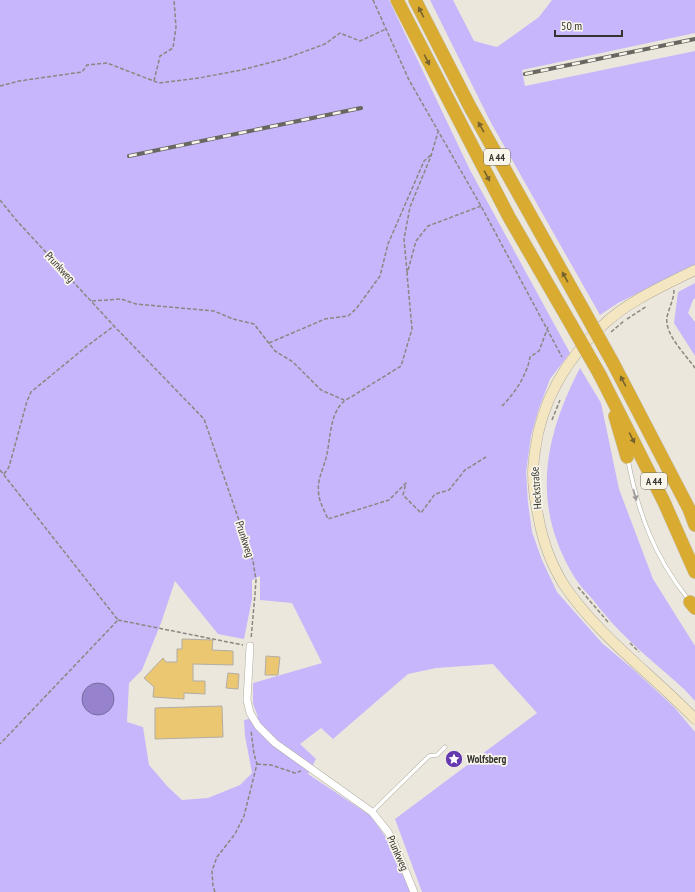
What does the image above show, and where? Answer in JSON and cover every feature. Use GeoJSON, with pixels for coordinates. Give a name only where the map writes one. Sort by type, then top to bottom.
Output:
{"type":"FeatureCollection","features":[{"type":"Feature","properties":{"kind":"highway","name":"A 44"},"geometry":{"type":"LineString","coordinates":[[398,0],[509,217],[600,375],[664,502],[695,572]]}},
{"type":"Feature","properties":{"kind":"highway","name":"A 44"},"geometry":{"type":"LineString","coordinates":[[415,0],[470,107],[613,363],[695,524]]}},
{"type":"Feature","properties":{"kind":"highway"},"geometry":{"type":"LineString","coordinates":[[608,391],[618,431],[627,457]]}},
{"type":"Feature","properties":{"kind":"main road","name":"Heckstraße"},"geometry":{"type":"LineString","coordinates":[[695,270],[673,286],[622,311],[603,325],[587,341],[567,366],[556,383],[543,414],[537,436],[533,471],[535,499],[540,528],[549,555],[564,584],[584,611],[606,636],[677,700],[695,719]]}},
{"type":"Feature","properties":{"kind":"street","name":"Prunkweg"},"geometry":{"type":"LineString","coordinates":[[250,646],[247,700],[250,713],[258,726],[275,743],[372,812],[388,832],[393,841],[414,892]]}},
{"type":"Feature","properties":{"kind":"lane"},"geometry":{"type":"LineString","coordinates":[[627,457],[634,492],[645,526],[663,563],[692,605]]}},
{"type":"Feature","properties":{"kind":"lane"},"geometry":{"type":"LineString","coordinates":[[372,812],[429,756],[437,755],[445,747]]}},
{"type":"Feature","properties":{"kind":"path"},"geometry":{"type":"LineString","coordinates":[[154,81],[160,56],[173,48],[176,27],[174,0]]}},
{"type":"Feature","properties":{"kind":"path"},"geometry":{"type":"LineString","coordinates":[[372,0],[409,80],[481,206],[548,328],[567,366]]}},
{"type":"Feature","properties":{"kind":"path"},"geometry":{"type":"LineString","coordinates":[[0,86],[19,81],[82,72],[87,66],[108,63],[159,83],[199,78],[241,70],[284,59],[325,44],[340,33],[360,41],[386,29]]}},
{"type":"Feature","properties":{"kind":"path"},"geometry":{"type":"LineString","coordinates":[[438,131],[432,154],[410,207],[404,239],[412,329],[401,366],[344,400],[336,413],[330,430],[327,454],[318,480],[319,497],[328,518],[389,500],[406,483],[402,495],[421,513],[435,494],[448,490],[465,470],[486,457]]}},
{"type":"Feature","properties":{"kind":"path"},"geometry":{"type":"LineString","coordinates":[[269,343],[325,319],[348,316],[356,309],[380,276],[388,244],[424,161],[432,154]]}},
{"type":"Feature","properties":{"kind":"path","name":"Prunkweg"},"geometry":{"type":"LineString","coordinates":[[0,200],[17,221],[114,326],[204,419],[253,561],[256,580],[250,646]]}},
{"type":"Feature","properties":{"kind":"path"},"geometry":{"type":"LineString","coordinates":[[407,274],[416,241],[428,226],[481,206]]}},
{"type":"Feature","properties":{"kind":"path"},"geometry":{"type":"LineString","coordinates":[[668,294],[673,286]]}},
{"type":"Feature","properties":{"kind":"path"},"geometry":{"type":"LineString","coordinates":[[673,286],[667,323],[673,338],[695,368]]}},
{"type":"Feature","properties":{"kind":"path"},"geometry":{"type":"LineString","coordinates":[[92,301],[120,299],[136,304],[214,312],[233,319],[254,324],[275,351],[294,362],[321,390],[344,400]]}},
{"type":"Feature","properties":{"kind":"path"},"geometry":{"type":"LineString","coordinates":[[609,333],[649,305]]}},
{"type":"Feature","properties":{"kind":"path"},"geometry":{"type":"LineString","coordinates":[[4,474],[8,467],[31,392],[114,326]]}},
{"type":"Feature","properties":{"kind":"path"},"geometry":{"type":"LineString","coordinates":[[502,406],[512,396],[529,367],[530,357],[539,351],[548,328]]}},
{"type":"Feature","properties":{"kind":"path"},"geometry":{"type":"LineString","coordinates":[[551,424],[562,395]]}},
{"type":"Feature","properties":{"kind":"path"},"geometry":{"type":"LineString","coordinates":[[0,470],[118,620],[250,646]]}},
{"type":"Feature","properties":{"kind":"path"},"geometry":{"type":"LineString","coordinates":[[578,587],[608,622]]}},
{"type":"Feature","properties":{"kind":"path"},"geometry":{"type":"LineString","coordinates":[[0,744],[118,620]]}},
{"type":"Feature","properties":{"kind":"path"},"geometry":{"type":"LineString","coordinates":[[628,642],[639,652]]}},
{"type":"Feature","properties":{"kind":"path"},"geometry":{"type":"LineString","coordinates":[[215,892],[212,871],[217,857],[235,834],[244,816],[257,764],[251,739],[250,713]]}},
{"type":"Feature","properties":{"kind":"path"},"geometry":{"type":"LineString","coordinates":[[257,764],[271,765],[295,773],[304,770],[307,766]]}},
{"type":"Feature","properties":{"kind":"shaded area"},"geometry":{"type":"Polygon","coordinates":[[[0,0],[389,0],[470,170],[570,353],[550,379],[538,411],[531,436],[526,472],[532,532],[542,560],[557,592],[602,643],[674,707],[695,732],[695,892],[422,892],[395,819],[537,713],[493,664],[436,668],[408,674],[333,739],[321,728],[300,744],[316,759],[308,774],[371,816],[389,842],[410,892],[0,892],[0,0]],[[260,576],[252,580],[252,599],[244,639],[218,634],[175,581],[161,623],[142,670],[129,683],[127,722],[143,727],[149,765],[168,787],[182,800],[208,798],[240,785],[252,773],[245,736],[244,720],[258,717],[253,704],[253,683],[322,663],[292,603],[260,600],[260,576]]]}},
{"type":"Feature","properties":{"kind":"shaded area"},"geometry":{"type":"Polygon","coordinates":[[[430,0],[453,0],[474,41],[497,47],[539,17],[552,0],[695,0],[695,33],[522,70],[525,86],[695,51],[695,265],[618,303],[600,315],[490,121],[430,0]]]}},
{"type":"Feature","properties":{"kind":"shaded area"},"geometry":{"type":"Polygon","coordinates":[[[695,283],[695,298],[688,313],[695,322],[695,356],[674,323],[678,292],[695,283]]]}},
{"type":"Feature","properties":{"kind":"shaded area"},"geometry":{"type":"Polygon","coordinates":[[[580,368],[601,403],[619,489],[653,579],[695,646],[695,701],[685,690],[621,633],[577,581],[561,552],[552,525],[547,499],[547,473],[557,421],[567,394],[580,368]]]}},
{"type":"Feature","properties":{"kind":"shaded area"},"geometry":{"type":"Polygon","coordinates":[[[95,683],[101,683],[111,690],[114,699],[113,705],[107,712],[101,715],[95,715],[85,708],[82,702],[82,696],[89,686],[95,683]]]}},
{"type":"Feature","properties":{"kind":"building"},"geometry":{"type":"Polygon","coordinates":[[[182,639],[213,640],[212,650],[233,651],[233,665],[193,664],[193,681],[205,681],[205,694],[184,693],[184,699],[153,697],[154,687],[144,678],[163,658],[166,662],[177,662],[177,649],[182,649],[182,639]]]}},
{"type":"Feature","properties":{"kind":"building"},"geometry":{"type":"Polygon","coordinates":[[[266,656],[280,657],[278,675],[265,675],[266,656]]]}},
{"type":"Feature","properties":{"kind":"building"},"geometry":{"type":"Polygon","coordinates":[[[228,673],[239,674],[238,689],[226,688],[228,673]]]}},
{"type":"Feature","properties":{"kind":"building"},"geometry":{"type":"Polygon","coordinates":[[[222,706],[223,737],[155,739],[155,708],[222,706]]]}},
{"type":"Feature","properties":{"kind":"railway"},"geometry":{"type":"LineString","coordinates":[[525,74],[695,39]]}},
{"type":"Feature","properties":{"kind":"railway"},"geometry":{"type":"LineString","coordinates":[[129,156],[361,108]]}},
{"type":"Feature","properties":{"kind":"place","name":"Wolfsberg"},"geometry":{"type":"Point","coordinates":[454,759]}}]}
